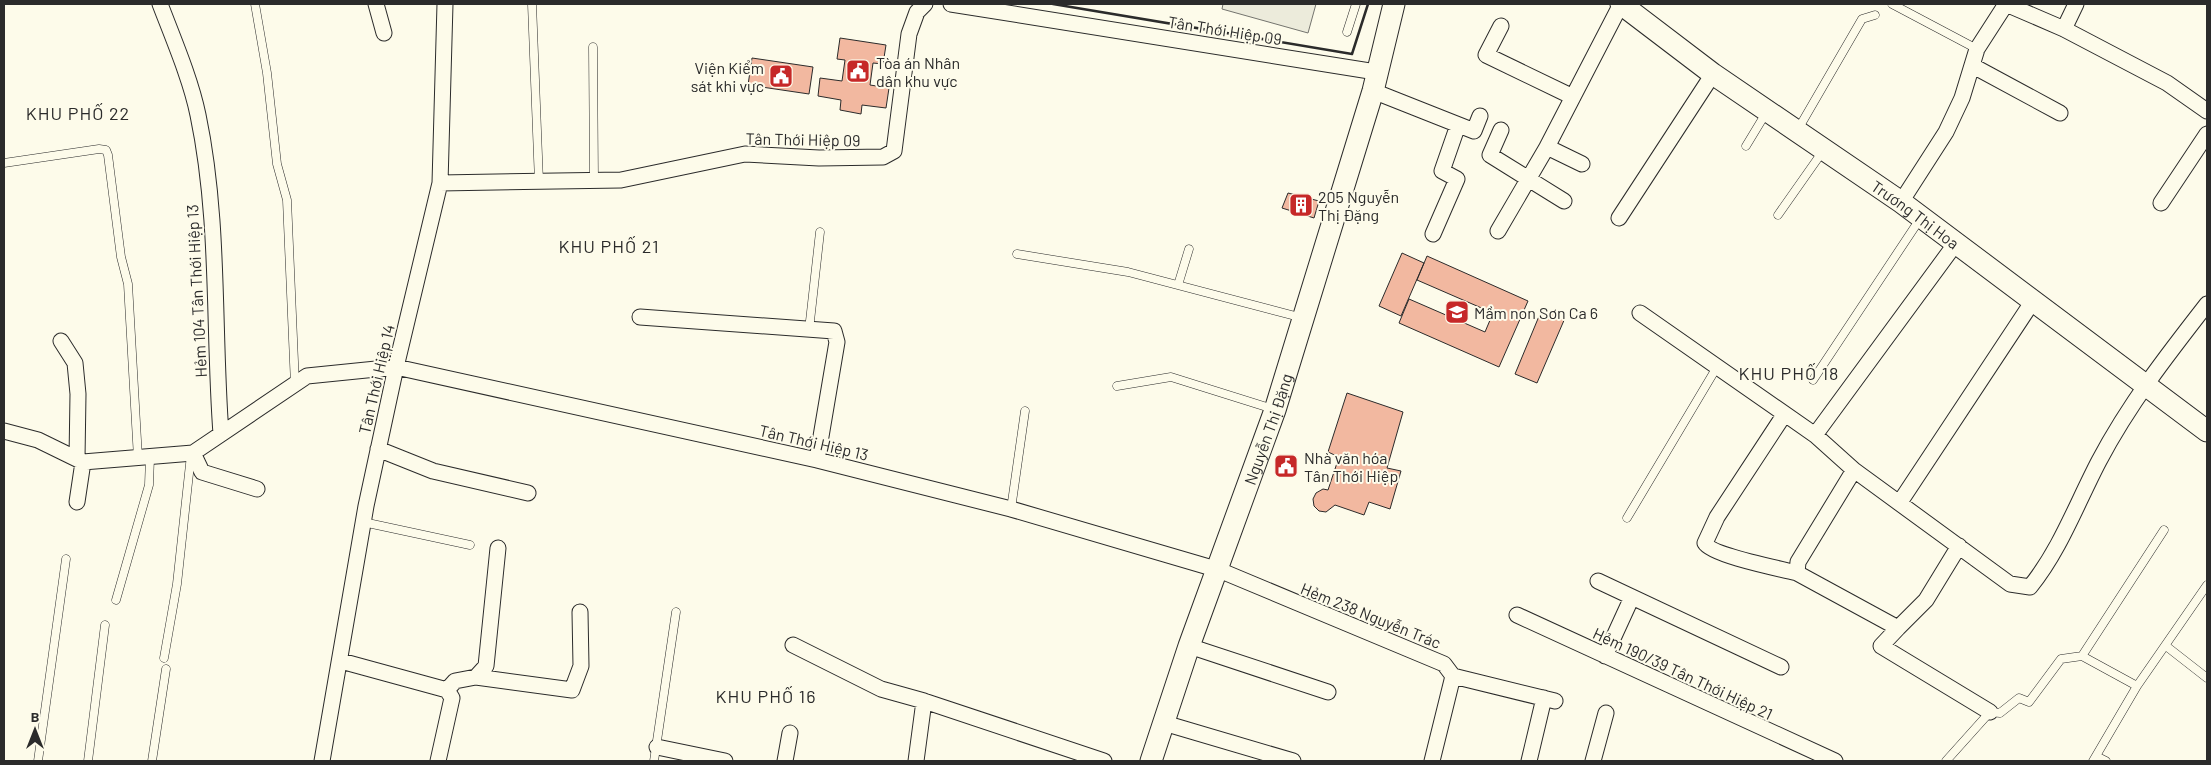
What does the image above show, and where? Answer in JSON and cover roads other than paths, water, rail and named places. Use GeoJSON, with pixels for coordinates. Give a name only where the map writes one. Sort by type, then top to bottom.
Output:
{"type":"FeatureCollection","features":[{"type":"Feature","properties":{"kind":"street","name":"Hẻm 104 Tân Thới Hiệp 13"},"geometry":{"type":"LineString","coordinates":[[160,4],[178,51],[198,114],[214,230],[218,394],[221,434]]}},
{"type":"Feature","properties":{"kind":"street"},"geometry":{"type":"LineString","coordinates":[[376,4],[384,33]]}},
{"type":"Feature","properties":{"kind":"street","name":"Tân Thới Hiệp 14"},"geometry":{"type":"LineString","coordinates":[[322,761],[341,661],[363,522],[396,367],[440,184],[445,4]]}},
{"type":"Feature","properties":{"kind":"street","name":"Tân Thới Hiệp 09"},"geometry":{"type":"LineString","coordinates":[[440,184],[621,180],[745,154],[819,158],[883,157],[894,151],[909,34],[918,12],[925,4]]}},
{"type":"Feature","properties":{"kind":"street","name":"Tân Thới Hiệp 09"},"geometry":{"type":"LineString","coordinates":[[951,4],[974,6],[1374,81],[1458,125]]}},
{"type":"Feature","properties":{"kind":"street","name":"Nguyễn Thị Đặng"},"geometry":{"type":"LineString","coordinates":[[1151,761],[1189,646],[1219,570],[1275,410],[1304,319],[1374,81],[1394,4]]}},
{"type":"Feature","properties":{"kind":"street"},"geometry":{"type":"LineString","coordinates":[[1498,231],[1547,147],[1621,4]]}},
{"type":"Feature","properties":{"kind":"street","name":"Trương Thị Hoa"},"geometry":{"type":"LineString","coordinates":[[1621,4],[1713,74],[1901,202],[2207,431]]}},
{"type":"Feature","properties":{"kind":"street"},"geometry":{"type":"LineString","coordinates":[[1901,202],[1946,132],[1962,98],[1977,49],[2006,4],[2064,29],[2167,84],[2207,112]]}},
{"type":"Feature","properties":{"kind":"street"},"geometry":{"type":"LineString","coordinates":[[2064,29],[2076,4]]}},
{"type":"Feature","properties":{"kind":"street"},"geometry":{"type":"LineString","coordinates":[[1500,26],[1486,55],[1573,97]]}},
{"type":"Feature","properties":{"kind":"street"},"geometry":{"type":"LineString","coordinates":[[1973,66],[2060,113]]}},
{"type":"Feature","properties":{"kind":"street"},"geometry":{"type":"LineString","coordinates":[[1619,218],[1713,74]]}},
{"type":"Feature","properties":{"kind":"street"},"geometry":{"type":"LineString","coordinates":[[1434,234],[1457,179],[1442,171],[1458,125],[1474,130],[1480,116]]}},
{"type":"Feature","properties":{"kind":"street"},"geometry":{"type":"LineString","coordinates":[[1501,130],[1490,156],[1564,201]]}},
{"type":"Feature","properties":{"kind":"street"},"geometry":{"type":"LineString","coordinates":[[2160,203],[2207,134]]}},
{"type":"Feature","properties":{"kind":"street"},"geometry":{"type":"LineString","coordinates":[[1547,147],[1582,164]]}},
{"type":"Feature","properties":{"kind":"street"},"geometry":{"type":"LineString","coordinates":[[1814,435],[1956,243]]}},
{"type":"Feature","properties":{"kind":"street"},"geometry":{"type":"LineString","coordinates":[[1900,502],[2033,301]]}},
{"type":"Feature","properties":{"kind":"street"},"geometry":{"type":"LineString","coordinates":[[1640,313],[1814,435],[1854,470],[2010,584],[2030,587],[2046,567],[2100,460],[2144,385],[2207,304]]}},
{"type":"Feature","properties":{"kind":"street"},"geometry":{"type":"LineString","coordinates":[[640,317],[834,331],[837,342],[817,460]]}},
{"type":"Feature","properties":{"kind":"street"},"geometry":{"type":"LineString","coordinates":[[61,341],[75,364],[78,394],[80,461],[76,502]]}},
{"type":"Feature","properties":{"kind":"street","name":"Tân Thới Hiệp 13"},"geometry":{"type":"LineString","coordinates":[[192,453],[307,376],[396,367],[817,460],[1011,509],[1219,570]]}},
{"type":"Feature","properties":{"kind":"street"},"geometry":{"type":"LineString","coordinates":[[1784,415],[1717,517],[1705,543],[1711,549],[1728,555],[1797,572],[1898,628]]}},
{"type":"Feature","properties":{"kind":"street"},"geometry":{"type":"LineString","coordinates":[[4,431],[38,440],[80,461],[192,453],[202,472],[257,489]]}},
{"type":"Feature","properties":{"kind":"street"},"geometry":{"type":"LineString","coordinates":[[378,449],[434,472],[528,492]]}},
{"type":"Feature","properties":{"kind":"street"},"geometry":{"type":"LineString","coordinates":[[1797,572],[1798,562],[1854,470]]}},
{"type":"Feature","properties":{"kind":"street"},"geometry":{"type":"LineString","coordinates":[[1959,546],[1926,600],[1881,646],[1990,712]]}},
{"type":"Feature","properties":{"kind":"street"},"geometry":{"type":"LineString","coordinates":[[476,677],[486,666],[498,548]]}},
{"type":"Feature","properties":{"kind":"street","name":"Hẻm 238 Nguyễn Trác"},"geometry":{"type":"LineString","coordinates":[[1219,570],[1444,664],[1453,676]]}},
{"type":"Feature","properties":{"kind":"street"},"geometry":{"type":"LineString","coordinates":[[1598,581],[1781,667]]}},
{"type":"Feature","properties":{"kind":"street"},"geometry":{"type":"LineString","coordinates":[[1605,656],[1632,597]]}},
{"type":"Feature","properties":{"kind":"street"},"geometry":{"type":"LineString","coordinates":[[448,690],[455,681],[476,677],[572,690],[581,666],[580,612]]}},
{"type":"Feature","properties":{"kind":"street","name":"Hẻm 190/39 Tân Thới Hiệp 21"},"geometry":{"type":"LineString","coordinates":[[1517,615],[1835,761]]}},
{"type":"Feature","properties":{"kind":"street"},"geometry":{"type":"LineString","coordinates":[[793,645],[880,689],[924,701],[1104,761]]}},
{"type":"Feature","properties":{"kind":"street"},"geometry":{"type":"LineString","coordinates":[[1189,646],[1328,692]]}},
{"type":"Feature","properties":{"kind":"street"},"geometry":{"type":"LineString","coordinates":[[341,661],[448,690],[452,698],[440,760]]}},
{"type":"Feature","properties":{"kind":"street"},"geometry":{"type":"LineString","coordinates":[[1432,761],[1453,676],[1550,699],[1529,761]]}},
{"type":"Feature","properties":{"kind":"street"},"geometry":{"type":"LineString","coordinates":[[916,761],[924,701]]}},
{"type":"Feature","properties":{"kind":"street"},"geometry":{"type":"LineString","coordinates":[[1593,761],[1606,713]]}},
{"type":"Feature","properties":{"kind":"street"},"geometry":{"type":"LineString","coordinates":[[1164,724],[1293,761]]}},
{"type":"Feature","properties":{"kind":"street"},"geometry":{"type":"LineString","coordinates":[[785,761],[790,733]]}},
{"type":"Feature","properties":{"kind":"street"},"geometry":{"type":"LineString","coordinates":[[656,754],[725,761]]}},
{"type":"Feature","properties":{"kind":"lane"},"geometry":{"type":"LineString","coordinates":[[255,4],[267,73],[278,164],[287,200],[295,385]]}},
{"type":"Feature","properties":{"kind":"lane"},"geometry":{"type":"LineString","coordinates":[[532,4],[539,182]]}},
{"type":"Feature","properties":{"kind":"lane"},"geometry":{"type":"LineString","coordinates":[[1347,32],[1356,4]]}},
{"type":"Feature","properties":{"kind":"lane"},"geometry":{"type":"LineString","coordinates":[[1892,4],[1977,49]]}},
{"type":"Feature","properties":{"kind":"lane"},"geometry":{"type":"LineString","coordinates":[[1796,131],[1862,19],[1875,15]]}},
{"type":"Feature","properties":{"kind":"lane"},"geometry":{"type":"LineString","coordinates":[[593,47],[594,181]]}},
{"type":"Feature","properties":{"kind":"lane"},"geometry":{"type":"LineString","coordinates":[[1746,146],[1767,111]]}},
{"type":"Feature","properties":{"kind":"lane"},"geometry":{"type":"LineString","coordinates":[[1778,215],[1824,149]]}},
{"type":"Feature","properties":{"kind":"lane"},"geometry":{"type":"LineString","coordinates":[[4,163],[93,150],[106,150],[108,156],[121,257],[128,284],[144,457],[149,485],[116,600]]}},
{"type":"Feature","properties":{"kind":"lane"},"geometry":{"type":"LineString","coordinates":[[1813,380],[1922,218]]}},
{"type":"Feature","properties":{"kind":"lane"},"geometry":{"type":"LineString","coordinates":[[809,330],[820,232]]}},
{"type":"Feature","properties":{"kind":"lane"},"geometry":{"type":"LineString","coordinates":[[1178,285],[1189,249]]}},
{"type":"Feature","properties":{"kind":"lane"},"geometry":{"type":"LineString","coordinates":[[1017,254],[1128,272],[1304,319]]}},
{"type":"Feature","properties":{"kind":"lane"},"geometry":{"type":"LineString","coordinates":[[1627,518],[1716,367]]}},
{"type":"Feature","properties":{"kind":"lane"},"geometry":{"type":"LineString","coordinates":[[1117,386],[1171,377],[1275,410]]}},
{"type":"Feature","properties":{"kind":"lane"},"geometry":{"type":"LineString","coordinates":[[1011,509],[1024,410]]}},
{"type":"Feature","properties":{"kind":"lane"},"geometry":{"type":"LineString","coordinates":[[164,658],[177,584],[192,453]]}},
{"type":"Feature","properties":{"kind":"lane"},"geometry":{"type":"LineString","coordinates":[[363,522],[470,545]]}},
{"type":"Feature","properties":{"kind":"lane"},"geometry":{"type":"LineString","coordinates":[[2082,656],[2164,530]]}},
{"type":"Feature","properties":{"kind":"lane"},"geometry":{"type":"LineString","coordinates":[[38,761],[66,559]]}},
{"type":"Feature","properties":{"kind":"lane"},"geometry":{"type":"LineString","coordinates":[[2106,761],[2094,758],[2137,686],[2207,585]]}},
{"type":"Feature","properties":{"kind":"lane"},"geometry":{"type":"LineString","coordinates":[[656,754],[676,612]]}},
{"type":"Feature","properties":{"kind":"lane"},"geometry":{"type":"LineString","coordinates":[[88,761],[105,625]]}},
{"type":"Feature","properties":{"kind":"lane"},"geometry":{"type":"LineString","coordinates":[[2166,646],[2207,678]]}},
{"type":"Feature","properties":{"kind":"lane"},"geometry":{"type":"LineString","coordinates":[[1946,761],[1990,712],[2000,713],[2019,698],[2029,702],[2061,659],[2082,656],[2137,686]]}},
{"type":"Feature","properties":{"kind":"lane"},"geometry":{"type":"LineString","coordinates":[[152,761],[166,669]]}},
{"type":"Feature","properties":{"kind":"place","name":"Tòa án Nhân dân khu vực"},"geometry":{"type":"Point","coordinates":[858,71]}},
{"type":"Feature","properties":{"kind":"place","name":"Viện Kiểm sát khi vực"},"geometry":{"type":"Point","coordinates":[781,76]}},
{"type":"Feature","properties":{"kind":"place","name":"205 Nguyễn Thị Đặng"},"geometry":{"type":"Point","coordinates":[1301,205]}},
{"type":"Feature","properties":{"kind":"place","name":"Mầm non Sơn Ca 6"},"geometry":{"type":"Point","coordinates":[1457,312]}},
{"type":"Feature","properties":{"kind":"place","name":"Nhà văn hóa Tân Thới Hiệp"},"geometry":{"type":"Point","coordinates":[1286,466]}},
{"type":"Feature","properties":{"kind":"district","name":"KHU PHỐ 22"},"geometry":{"type":"Point","coordinates":[78,113]}},
{"type":"Feature","properties":{"kind":"district","name":"KHU PHỐ 21"},"geometry":{"type":"Point","coordinates":[609,246]}},
{"type":"Feature","properties":{"kind":"district","name":"KHU PHỐ 18"},"geometry":{"type":"Point","coordinates":[1789,373]}},
{"type":"Feature","properties":{"kind":"district","name":"KHU PHỐ 16"},"geometry":{"type":"Point","coordinates":[766,696]}}]}
